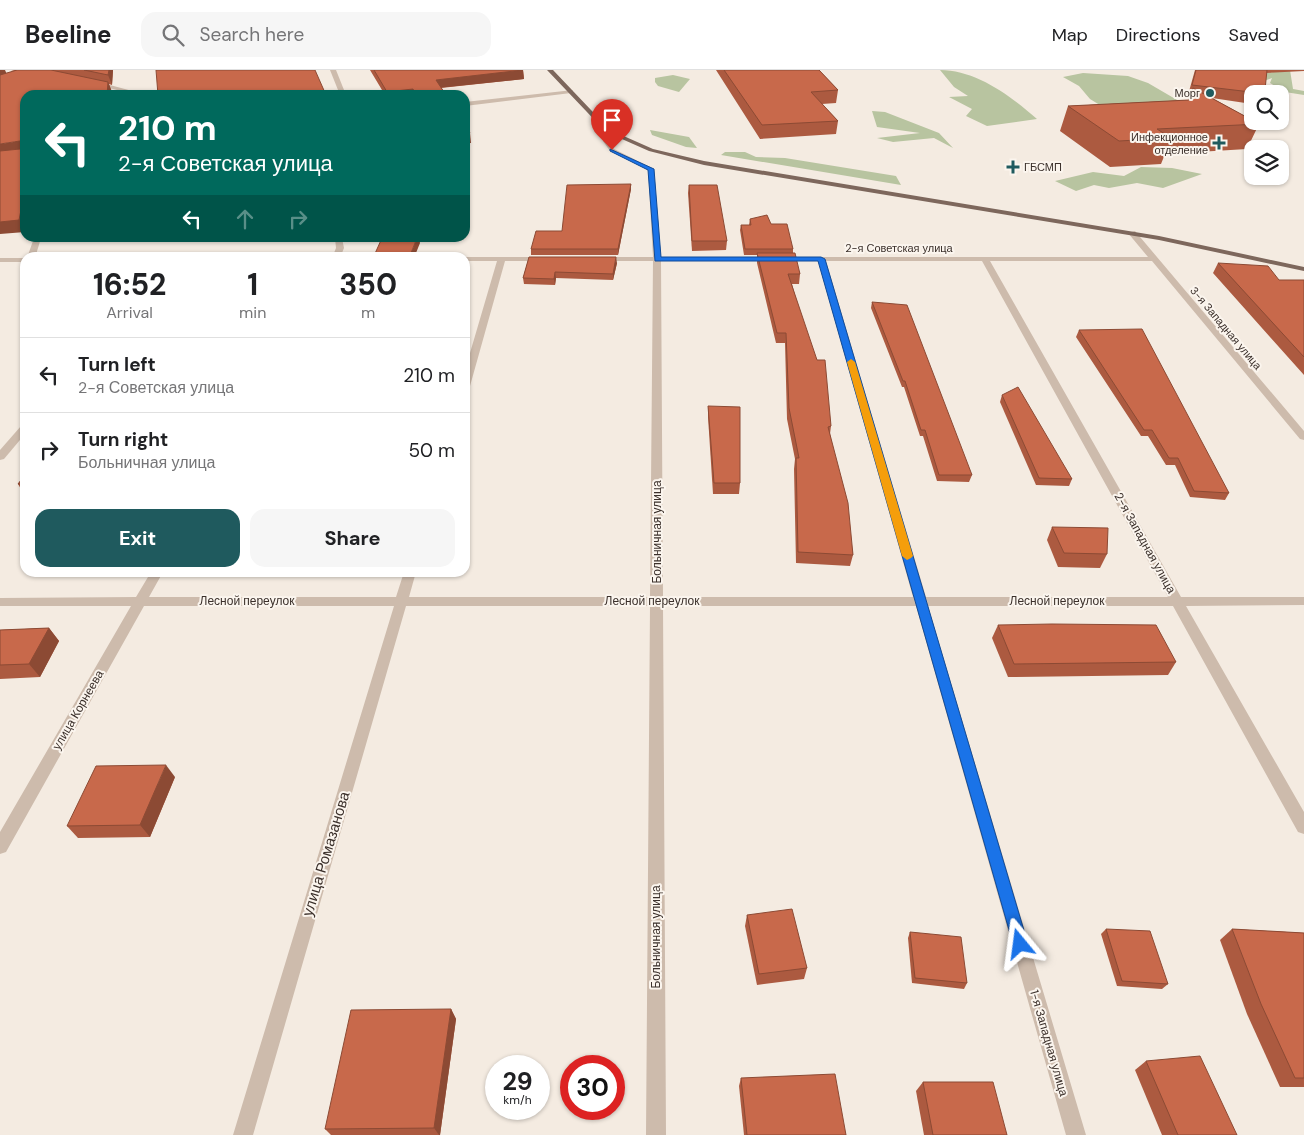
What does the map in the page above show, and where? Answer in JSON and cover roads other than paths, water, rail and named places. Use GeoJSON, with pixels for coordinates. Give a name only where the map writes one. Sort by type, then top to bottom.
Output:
{"type":"FeatureCollection","features":[{"type":"Feature","properties":{"kind":"main road","name":"Больничная улица"},"geometry":{"type":"LineString","coordinates":[[550,70],[608,131]]}},
{"type":"Feature","properties":{"kind":"main road"},"geometry":{"type":"LineString","coordinates":[[608,131],[651,150],[704,163],[1132,233],[1304,269]]}},
{"type":"Feature","properties":{"kind":"street"},"geometry":{"type":"LineString","coordinates":[[332,70],[341,90]]}},
{"type":"Feature","properties":{"kind":"street"},"geometry":{"type":"LineString","coordinates":[[87,82],[126,90]]}},
{"type":"Feature","properties":{"kind":"street"},"geometry":{"type":"LineString","coordinates":[[470,103],[571,91]]}},
{"type":"Feature","properties":{"kind":"street","name":"Больничная улица"},"geometry":{"type":"LineString","coordinates":[[608,131],[606,141],[612,150],[651,169],[657,259],[656,1135]]}},
{"type":"Feature","properties":{"kind":"street","name":"3-я Западная улица"},"geometry":{"type":"LineString","coordinates":[[1132,233],[1304,437]]}},
{"type":"Feature","properties":{"kind":"street","name":"2-я Советская улица"},"geometry":{"type":"LineString","coordinates":[[590,259],[1153,258]]}},
{"type":"Feature","properties":{"kind":"street"},"geometry":{"type":"LineString","coordinates":[[470,259],[551,259]]}},
{"type":"Feature","properties":{"kind":"street"},"geometry":{"type":"LineString","coordinates":[[470,369],[502,259]]}},
{"type":"Feature","properties":{"kind":"street","name":"1-я Западная улица"},"geometry":{"type":"LineString","coordinates":[[821,259],[1076,1135]]}},
{"type":"Feature","properties":{"kind":"street","name":"2-я Западная улица"},"geometry":{"type":"LineString","coordinates":[[985,259],[1304,826]]}},
{"type":"Feature","properties":{"kind":"street"},"geometry":{"type":"LineString","coordinates":[[0,260],[20,260]]}},
{"type":"Feature","properties":{"kind":"street"},"geometry":{"type":"LineString","coordinates":[[0,457],[20,434]]}},
{"type":"Feature","properties":{"kind":"street","name":"улица Корнеева"},"geometry":{"type":"LineString","coordinates":[[0,847],[154,577]]}},
{"type":"Feature","properties":{"kind":"street","name":"улица Ромазанова"},"geometry":{"type":"LineString","coordinates":[[243,1135],[408,577]]}},
{"type":"Feature","properties":{"kind":"street","name":"Лесной переулок"},"geometry":{"type":"LineString","coordinates":[[0,602],[1304,601]]}},
{"type":"Feature","properties":{"kind":"place","name":"Морг"},"geometry":{"type":"Point","coordinates":[1210,93]}},
{"type":"Feature","properties":{"kind":"place","name":"Инфекционное отделение"},"geometry":{"type":"Point","coordinates":[1219,143]}},
{"type":"Feature","properties":{"kind":"place","name":"ГБСМП"},"geometry":{"type":"Point","coordinates":[1013,167]}}]}
